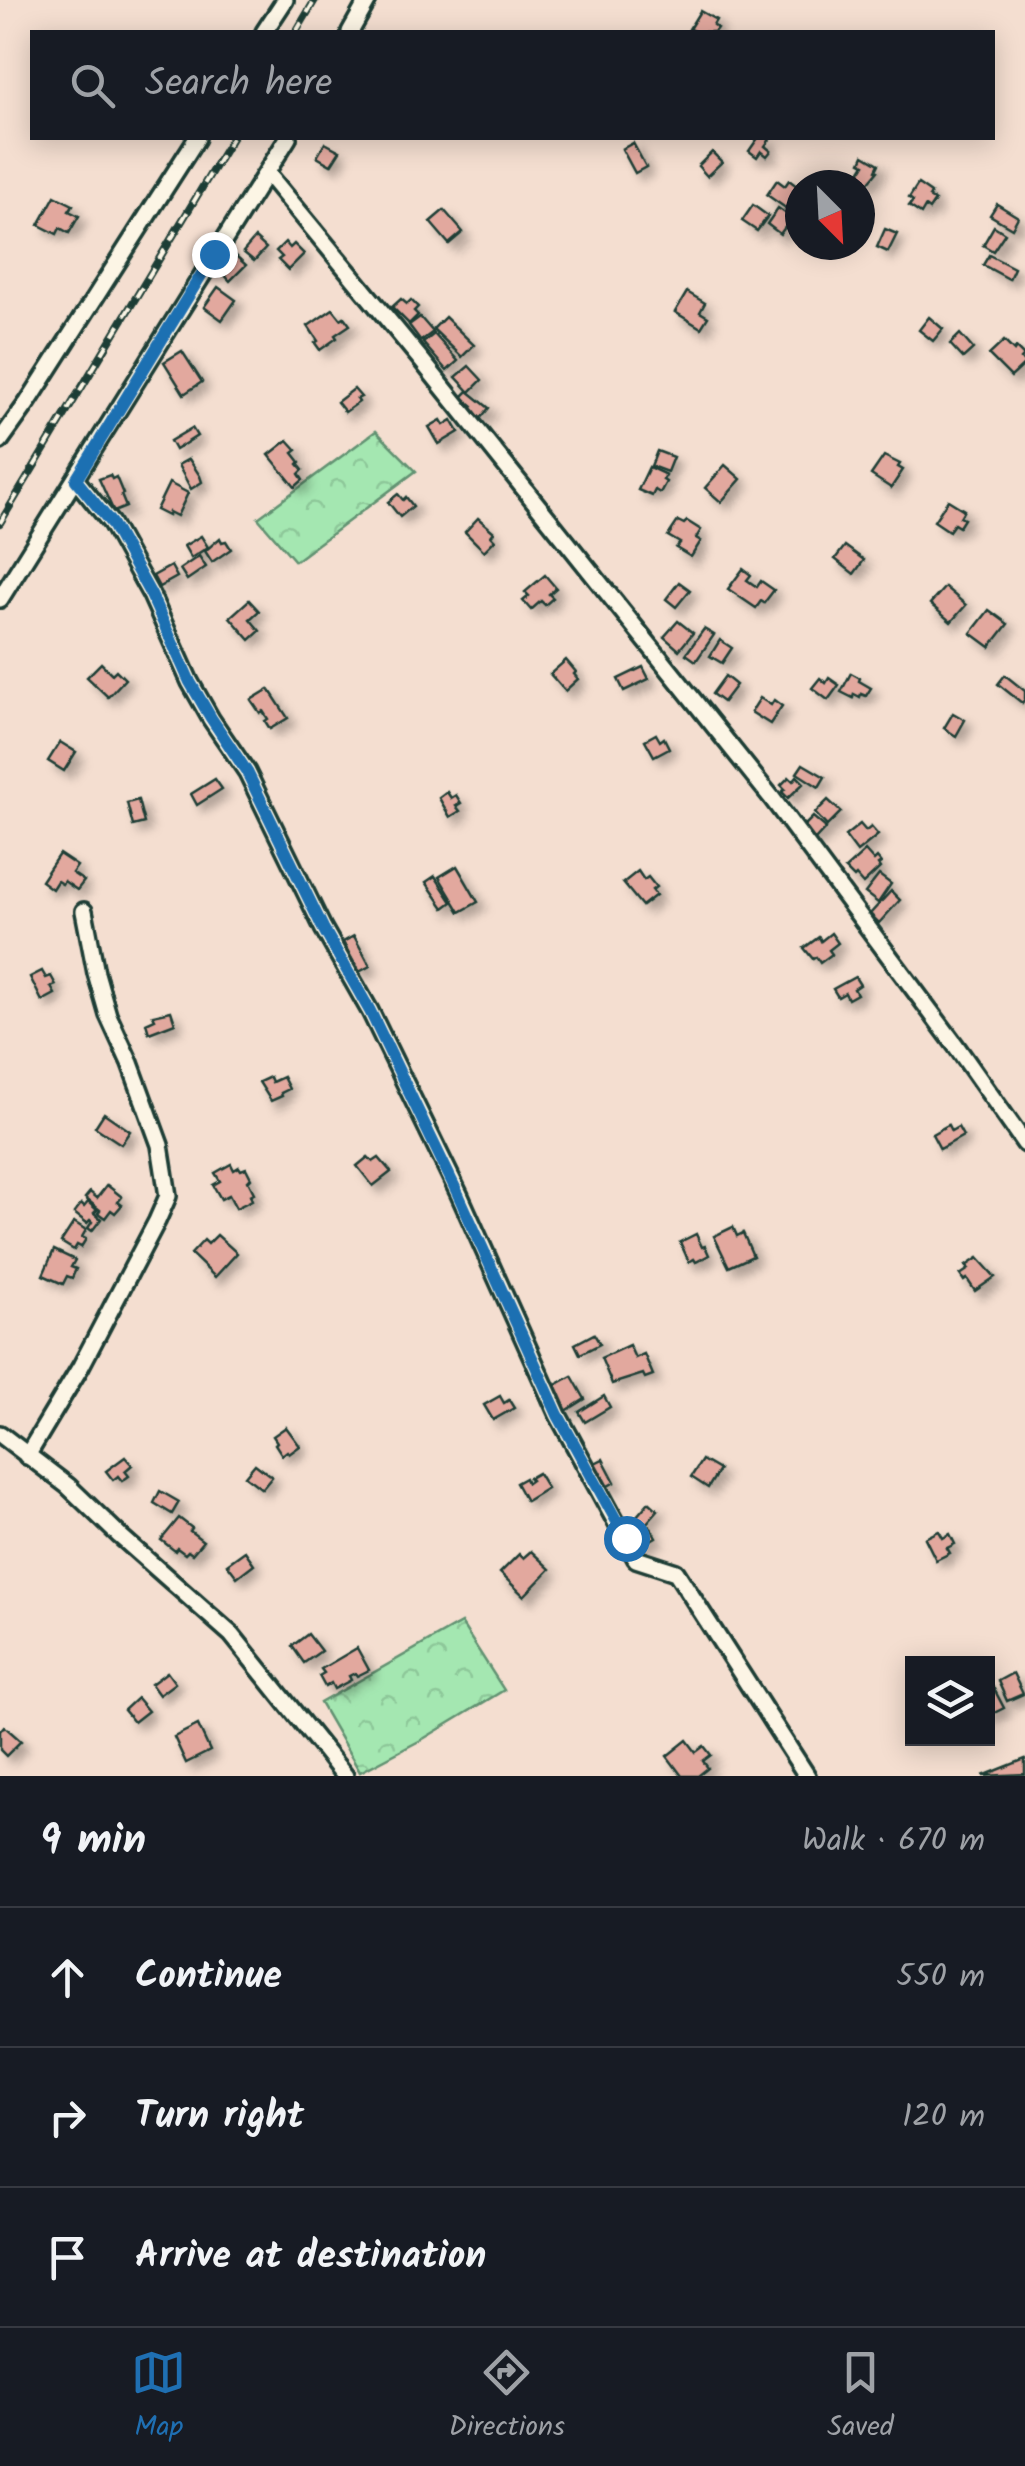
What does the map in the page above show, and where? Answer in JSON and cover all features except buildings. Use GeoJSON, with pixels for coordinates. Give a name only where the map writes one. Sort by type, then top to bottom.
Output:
{"type":"FeatureCollection","features":[{"type":"Feature","properties":{"kind":"street"},"geometry":{"type":"LineString","coordinates":[[265,30],[284,0]]}},
{"type":"Feature","properties":{"kind":"street"},"geometry":{"type":"LineString","coordinates":[[351,30],[368,0]]}},
{"type":"Feature","properties":{"kind":"street"},"geometry":{"type":"LineString","coordinates":[[0,441],[196,140]]}},
{"type":"Feature","properties":{"kind":"street"},"geometry":{"type":"LineString","coordinates":[[0,599],[287,140]]}},
{"type":"Feature","properties":{"kind":"street"},"geometry":{"type":"LineString","coordinates":[[267,172],[771,798],[1025,1144]]}},
{"type":"Feature","properties":{"kind":"street"},"geometry":{"type":"LineString","coordinates":[[76,480],[111,523],[151,595],[190,682],[247,772],[323,928],[370,1011],[558,1415],[636,1559],[676,1572],[807,1776]]}},
{"type":"Feature","properties":{"kind":"street"},"geometry":{"type":"LineString","coordinates":[[27,1456],[81,1366],[168,1196],[160,1145],[108,1015],[84,912]]}},
{"type":"Feature","properties":{"kind":"street"},"geometry":{"type":"LineString","coordinates":[[0,1434],[68,1486],[232,1635],[345,1776]]}},
{"type":"Feature","properties":{"kind":"green space"},"geometry":{"type":"Polygon","coordinates":[[[376,431],[416,471],[295,561],[258,518],[376,431]]]}},
{"type":"Feature","properties":{"kind":"green space"},"geometry":{"type":"Polygon","coordinates":[[[461,1623],[504,1690],[360,1772],[320,1703],[461,1623]]]}},
{"type":"Feature","properties":{"kind":"railway"},"geometry":{"type":"LineString","coordinates":[[297,30],[315,0]]}},
{"type":"Feature","properties":{"kind":"railway"},"geometry":{"type":"LineString","coordinates":[[0,523],[231,140]]}},
{"type":"Feature","properties":{"kind":"route"},"geometry":{"type":"LineString","coordinates":[[214,254],[76,480],[111,523],[151,595],[190,682],[247,772],[323,928],[370,1011],[558,1415],[626,1538]]}}]}
